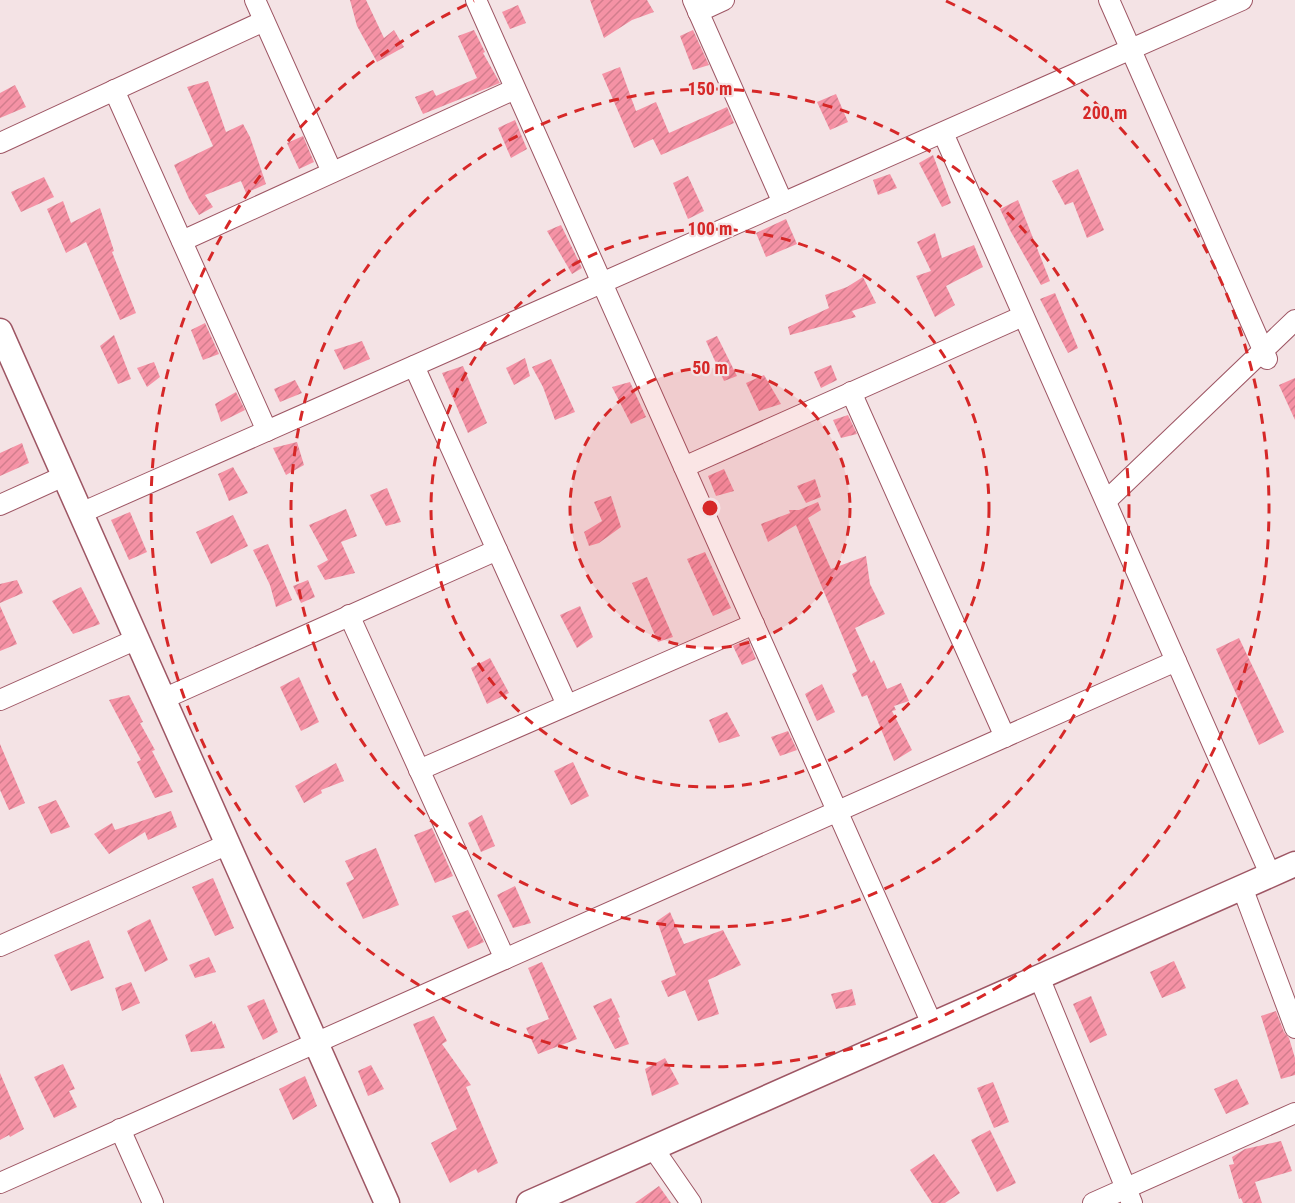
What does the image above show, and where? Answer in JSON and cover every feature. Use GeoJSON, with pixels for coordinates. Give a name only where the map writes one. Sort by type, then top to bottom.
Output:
{"type":"FeatureCollection","features":[{"type":"Feature","properties":{"kind":"street"},"geometry":{"type":"LineString","coordinates":[[255,0],[332,172]]}},
{"type":"Feature","properties":{"kind":"street"},"geometry":{"type":"LineString","coordinates":[[476,0],[932,1024]]}},
{"type":"Feature","properties":{"kind":"street"},"geometry":{"type":"LineString","coordinates":[[724,0],[696,6],[783,203]]}},
{"type":"Feature","properties":{"kind":"street"},"geometry":{"type":"LineString","coordinates":[[1108,0],[1265,355]]}},
{"type":"Feature","properties":{"kind":"street"},"geometry":{"type":"LineString","coordinates":[[81,513],[1242,0]]}},
{"type":"Feature","properties":{"kind":"street"},"geometry":{"type":"LineString","coordinates":[[0,143],[264,21]]}},
{"type":"Feature","properties":{"kind":"street"},"geometry":{"type":"LineString","coordinates":[[182,241],[515,89]]}},
{"type":"Feature","properties":{"kind":"street"},"geometry":{"type":"LineString","coordinates":[[114,90],[267,431]]}},
{"type":"Feature","properties":{"kind":"street"},"geometry":{"type":"LineString","coordinates":[[942,132],[1270,874]]}},
{"type":"Feature","properties":{"kind":"street"},"geometry":{"type":"LineString","coordinates":[[684,467],[1023,316]]}},
{"type":"Feature","properties":{"kind":"street"},"geometry":{"type":"LineString","coordinates":[[1106,501],[1265,355],[1295,320]]}},
{"type":"Feature","properties":{"kind":"street"},"geometry":{"type":"LineString","coordinates":[[0,331],[387,1203]]}},
{"type":"Feature","properties":{"kind":"street"},"geometry":{"type":"LineString","coordinates":[[414,366],[567,705]]}},
{"type":"Feature","properties":{"kind":"street"},"geometry":{"type":"LineString","coordinates":[[851,392],[1005,737]]}},
{"type":"Feature","properties":{"kind":"street"},"geometry":{"type":"LineString","coordinates":[[0,505],[64,476]]}},
{"type":"Feature","properties":{"kind":"street"},"geometry":{"type":"LineString","coordinates":[[163,699],[497,550]]}},
{"type":"Feature","properties":{"kind":"street"},"geometry":{"type":"LineString","coordinates":[[349,615],[505,959]]}},
{"type":"Feature","properties":{"kind":"street"},"geometry":{"type":"LineString","coordinates":[[419,770],[753,624]]}},
{"type":"Feature","properties":{"kind":"street"},"geometry":{"type":"LineString","coordinates":[[0,700],[136,639]]}},
{"type":"Feature","properties":{"kind":"street"},"geometry":{"type":"LineString","coordinates":[[0,1183],[1176,661]]}},
{"type":"Feature","properties":{"kind":"street"},"geometry":{"type":"LineString","coordinates":[[0,946],[228,844]]}},
{"type":"Feature","properties":{"kind":"street"},"geometry":{"type":"LineString","coordinates":[[529,1203],[1295,864]]}},
{"type":"Feature","properties":{"kind":"street"},"geometry":{"type":"LineString","coordinates":[[1242,887],[1295,1028]]}},
{"type":"Feature","properties":{"kind":"street"},"geometry":{"type":"LineString","coordinates":[[1039,977],[1129,1196]]}},
{"type":"Feature","properties":{"kind":"street"},"geometry":{"type":"LineString","coordinates":[[1093,1203],[1129,1196],[1295,1113]]}},
{"type":"Feature","properties":{"kind":"street"},"geometry":{"type":"LineString","coordinates":[[120,1129],[153,1203]]}},
{"type":"Feature","properties":{"kind":"street"},"geometry":{"type":"LineString","coordinates":[[653,1148],[691,1203]]}},
{"type":"Feature","properties":{"kind":"building"},"geometry":{"type":"Polygon","coordinates":[[[350,0],[366,0],[384,38],[394,30],[404,47],[377,62],[357,26],[350,0]]]}},
{"type":"Feature","properties":{"kind":"building"},"geometry":{"type":"Polygon","coordinates":[[[590,0],[647,0],[654,12],[632,20],[604,38],[590,0]]]}},
{"type":"Feature","properties":{"kind":"building"},"geometry":{"type":"Polygon","coordinates":[[[518,5],[526,23],[510,29],[502,12],[518,5]]]}},
{"type":"Feature","properties":{"kind":"building"},"geometry":{"type":"Polygon","coordinates":[[[474,30],[485,52],[483,53],[500,83],[423,114],[415,97],[433,90],[436,96],[477,78],[458,36],[474,30]]]}},
{"type":"Feature","properties":{"kind":"building"},"geometry":{"type":"Polygon","coordinates":[[[693,30],[709,65],[693,70],[680,36],[693,30]]]}},
{"type":"Feature","properties":{"kind":"building"},"geometry":{"type":"Polygon","coordinates":[[[620,67],[636,111],[656,102],[669,133],[727,107],[734,123],[661,155],[653,139],[634,148],[602,74],[620,67]]]}},
{"type":"Feature","properties":{"kind":"building"},"geometry":{"type":"Polygon","coordinates":[[[208,81],[226,132],[243,124],[250,137],[266,184],[246,193],[241,181],[205,195],[213,207],[199,215],[174,165],[213,146],[187,87],[208,81]]]}},
{"type":"Feature","properties":{"kind":"building"},"geometry":{"type":"Polygon","coordinates":[[[15,85],[26,107],[0,118],[0,93],[15,85]]]}},
{"type":"Feature","properties":{"kind":"building"},"geometry":{"type":"Polygon","coordinates":[[[836,94],[848,122],[830,130],[817,102],[836,94]]]}},
{"type":"Feature","properties":{"kind":"building"},"geometry":{"type":"Polygon","coordinates":[[[515,120],[527,149],[511,158],[498,128],[515,120]]]}},
{"type":"Feature","properties":{"kind":"building"},"geometry":{"type":"Polygon","coordinates":[[[303,136],[314,162],[299,169],[287,143],[303,136]]]}},
{"type":"Feature","properties":{"kind":"building"},"geometry":{"type":"Polygon","coordinates":[[[933,155],[951,203],[942,207],[919,163],[933,155]]]}},
{"type":"Feature","properties":{"kind":"building"},"geometry":{"type":"Polygon","coordinates":[[[1078,169],[1104,230],[1087,238],[1073,202],[1065,205],[1052,181],[1078,169]]]}},
{"type":"Feature","properties":{"kind":"building"},"geometry":{"type":"Polygon","coordinates":[[[890,174],[897,188],[878,195],[873,180],[890,174]]]}},
{"type":"Feature","properties":{"kind":"building"},"geometry":{"type":"Polygon","coordinates":[[[688,176],[704,211],[688,219],[673,183],[688,176]]]}},
{"type":"Feature","properties":{"kind":"building"},"geometry":{"type":"Polygon","coordinates":[[[44,177],[54,197],[21,212],[11,192],[44,177]]]}},
{"type":"Feature","properties":{"kind":"building"},"geometry":{"type":"Polygon","coordinates":[[[1018,200],[1050,281],[1041,285],[1000,209],[1018,200]]]}},
{"type":"Feature","properties":{"kind":"building"},"geometry":{"type":"Polygon","coordinates":[[[63,201],[71,223],[100,208],[114,251],[112,252],[136,313],[120,320],[86,242],[66,253],[47,209],[63,201]]]}},
{"type":"Feature","properties":{"kind":"building"},"geometry":{"type":"Polygon","coordinates":[[[786,219],[797,244],[766,257],[756,233],[786,219]]]}},
{"type":"Feature","properties":{"kind":"building"},"geometry":{"type":"Polygon","coordinates":[[[561,225],[582,268],[572,274],[547,231],[561,225]]]}},
{"type":"Feature","properties":{"kind":"building"},"geometry":{"type":"Polygon","coordinates":[[[935,233],[942,258],[974,245],[983,267],[946,286],[955,305],[935,317],[916,276],[931,271],[917,242],[935,233]]]}},
{"type":"Feature","properties":{"kind":"building"},"geometry":{"type":"Polygon","coordinates":[[[863,277],[876,303],[852,311],[856,317],[790,335],[788,327],[829,308],[825,295],[847,287],[863,277]]]}},
{"type":"Feature","properties":{"kind":"building"},"geometry":{"type":"Polygon","coordinates":[[[1055,293],[1078,348],[1068,353],[1040,299],[1055,293]]]}},
{"type":"Feature","properties":{"kind":"building"},"geometry":{"type":"Polygon","coordinates":[[[205,323],[219,354],[203,360],[191,330],[205,323]]]}},
{"type":"Feature","properties":{"kind":"building"},"geometry":{"type":"Polygon","coordinates":[[[114,335],[131,379],[118,384],[100,346],[114,335]]]}},
{"type":"Feature","properties":{"kind":"building"},"geometry":{"type":"Polygon","coordinates":[[[717,336],[737,376],[724,381],[706,341],[717,336]]]}},
{"type":"Feature","properties":{"kind":"building"},"geometry":{"type":"Polygon","coordinates":[[[362,341],[370,359],[344,370],[334,350],[362,341]]]}},
{"type":"Feature","properties":{"kind":"building"},"geometry":{"type":"Polygon","coordinates":[[[525,358],[530,376],[514,385],[506,368],[525,358]]]}},
{"type":"Feature","properties":{"kind":"building"},"geometry":{"type":"Polygon","coordinates":[[[551,359],[575,412],[555,420],[543,387],[532,367],[551,359]]]}},
{"type":"Feature","properties":{"kind":"building"},"geometry":{"type":"Polygon","coordinates":[[[154,362],[160,377],[147,387],[137,368],[154,362]]]}},
{"type":"Feature","properties":{"kind":"building"},"geometry":{"type":"Polygon","coordinates":[[[831,365],[837,380],[821,388],[814,372],[831,365]]]}},
{"type":"Feature","properties":{"kind":"building"},"geometry":{"type":"Polygon","coordinates":[[[463,366],[487,423],[468,433],[442,373],[463,366]]]}},
{"type":"Feature","properties":{"kind":"building"},"geometry":{"type":"Polygon","coordinates":[[[764,375],[781,404],[759,411],[746,383],[764,375]]]}},
{"type":"Feature","properties":{"kind":"building"},"geometry":{"type":"Polygon","coordinates":[[[1295,378],[1295,420],[1279,385],[1295,378]]]}},
{"type":"Feature","properties":{"kind":"building"},"geometry":{"type":"Polygon","coordinates":[[[295,380],[302,393],[280,402],[274,389],[295,380]]]}},
{"type":"Feature","properties":{"kind":"building"},"geometry":{"type":"Polygon","coordinates":[[[630,382],[646,417],[631,424],[612,387],[630,382]]]}},
{"type":"Feature","properties":{"kind":"building"},"geometry":{"type":"Polygon","coordinates":[[[236,392],[245,410],[221,422],[215,404],[236,392]]]}},
{"type":"Feature","properties":{"kind":"building"},"geometry":{"type":"Polygon","coordinates":[[[848,415],[857,434],[841,438],[833,420],[848,415]]]}},
{"type":"Feature","properties":{"kind":"building"},"geometry":{"type":"Polygon","coordinates":[[[297,442],[304,465],[286,475],[273,448],[297,442]]]}},
{"type":"Feature","properties":{"kind":"building"},"geometry":{"type":"Polygon","coordinates":[[[22,443],[29,463],[0,476],[0,453],[22,443]]]}},
{"type":"Feature","properties":{"kind":"building"},"geometry":{"type":"Polygon","coordinates":[[[233,467],[248,493],[229,501],[218,474],[233,467]]]}},
{"type":"Feature","properties":{"kind":"building"},"geometry":{"type":"Polygon","coordinates":[[[724,469],[734,491],[716,496],[708,476],[724,469]]]}},
{"type":"Feature","properties":{"kind":"building"},"geometry":{"type":"Polygon","coordinates":[[[815,479],[821,497],[806,503],[797,486],[815,479]]]}},
{"type":"Feature","properties":{"kind":"building"},"geometry":{"type":"Polygon","coordinates":[[[387,488],[401,522],[386,526],[370,495],[387,488]]]}},
{"type":"Feature","properties":{"kind":"building"},"geometry":{"type":"Polygon","coordinates":[[[611,496],[621,527],[599,543],[589,546],[584,532],[602,521],[594,502],[611,496]]]}},
{"type":"Feature","properties":{"kind":"building"},"geometry":{"type":"Polygon","coordinates":[[[818,502],[821,510],[808,518],[831,569],[866,556],[870,584],[885,614],[855,628],[871,663],[874,660],[887,689],[901,683],[909,701],[894,706],[896,710],[892,711],[912,750],[894,761],[867,695],[862,697],[852,674],[857,671],[796,525],[768,542],[761,524],[790,513],[789,510],[799,510],[818,502]]]}},
{"type":"Feature","properties":{"kind":"building"},"geometry":{"type":"Polygon","coordinates":[[[346,509],[357,536],[341,542],[355,573],[325,580],[317,566],[328,560],[309,525],[346,509]]]}},
{"type":"Feature","properties":{"kind":"building"},"geometry":{"type":"Polygon","coordinates":[[[130,512],[147,552],[129,560],[111,520],[130,512]]]}},
{"type":"Feature","properties":{"kind":"building"},"geometry":{"type":"Polygon","coordinates":[[[233,515],[248,546],[211,564],[196,532],[233,515]]]}},
{"type":"Feature","properties":{"kind":"building"},"geometry":{"type":"Polygon","coordinates":[[[268,544],[292,600],[276,607],[270,585],[253,550],[268,544]]]}},
{"type":"Feature","properties":{"kind":"building"},"geometry":{"type":"Polygon","coordinates":[[[705,552],[731,608],[713,616],[687,559],[705,552]]]}},
{"type":"Feature","properties":{"kind":"building"},"geometry":{"type":"Polygon","coordinates":[[[647,577],[673,637],[658,642],[632,583],[647,577]]]}},
{"type":"Feature","properties":{"kind":"building"},"geometry":{"type":"Polygon","coordinates":[[[17,580],[23,593],[0,603],[0,584],[17,580]]]}},
{"type":"Feature","properties":{"kind":"building"},"geometry":{"type":"Polygon","coordinates":[[[308,580],[315,597],[301,603],[293,586],[308,580]]]}},
{"type":"Feature","properties":{"kind":"building"},"geometry":{"type":"Polygon","coordinates":[[[81,587],[100,624],[73,634],[52,601],[81,587]]]}},
{"type":"Feature","properties":{"kind":"building"},"geometry":{"type":"Polygon","coordinates":[[[0,606],[17,644],[0,651],[0,606]]]}},
{"type":"Feature","properties":{"kind":"building"},"geometry":{"type":"Polygon","coordinates":[[[580,606],[593,637],[577,648],[560,615],[580,606]]]}},
{"type":"Feature","properties":{"kind":"building"},"geometry":{"type":"Polygon","coordinates":[[[1239,638],[1284,732],[1259,745],[1216,649],[1239,638]]]}},
{"type":"Feature","properties":{"kind":"building"},"geometry":{"type":"Polygon","coordinates":[[[748,640],[756,659],[742,665],[733,646],[748,640]]]}},
{"type":"Feature","properties":{"kind":"building"},"geometry":{"type":"Polygon","coordinates":[[[490,658],[509,693],[487,704],[471,668],[490,658]]]}},
{"type":"Feature","properties":{"kind":"building"},"geometry":{"type":"Polygon","coordinates":[[[299,677],[319,722],[301,731],[280,687],[299,677]]]}},
{"type":"Feature","properties":{"kind":"building"},"geometry":{"type":"Polygon","coordinates":[[[822,684],[835,712],[817,721],[805,694],[822,684]]]}},
{"type":"Feature","properties":{"kind":"building"},"geometry":{"type":"Polygon","coordinates":[[[129,695],[143,722],[140,723],[155,750],[152,751],[173,792],[155,798],[137,762],[141,760],[109,700],[129,695]]]}},
{"type":"Feature","properties":{"kind":"building"},"geometry":{"type":"Polygon","coordinates":[[[727,712],[740,736],[719,743],[709,720],[727,712]]]}},
{"type":"Feature","properties":{"kind":"building"},"geometry":{"type":"Polygon","coordinates":[[[788,731],[797,750],[780,756],[771,737],[788,731]]]}},
{"type":"Feature","properties":{"kind":"building"},"geometry":{"type":"Polygon","coordinates":[[[0,744],[25,803],[9,810],[0,790],[0,744]]]}},
{"type":"Feature","properties":{"kind":"building"},"geometry":{"type":"Polygon","coordinates":[[[573,762],[589,796],[571,805],[554,771],[573,762]]]}},
{"type":"Feature","properties":{"kind":"building"},"geometry":{"type":"Polygon","coordinates":[[[336,763],[344,781],[321,790],[322,793],[304,803],[295,786],[336,763]]]}},
{"type":"Feature","properties":{"kind":"building"},"geometry":{"type":"Polygon","coordinates":[[[56,800],[70,827],[51,834],[38,807],[56,800]]]}},
{"type":"Feature","properties":{"kind":"building"},"geometry":{"type":"Polygon","coordinates":[[[171,811],[177,827],[148,840],[145,832],[109,854],[94,834],[112,823],[115,830],[171,811]]]}},
{"type":"Feature","properties":{"kind":"building"},"geometry":{"type":"Polygon","coordinates":[[[482,815],[495,846],[481,852],[468,823],[482,815]]]}},
{"type":"Feature","properties":{"kind":"building"},"geometry":{"type":"Polygon","coordinates":[[[432,828],[453,876],[435,883],[414,835],[432,828]]]}},
{"type":"Feature","properties":{"kind":"building"},"geometry":{"type":"Polygon","coordinates":[[[376,848],[399,905],[363,919],[346,883],[354,879],[345,861],[376,848]]]}},
{"type":"Feature","properties":{"kind":"building"},"geometry":{"type":"Polygon","coordinates":[[[213,878],[234,928],[215,936],[192,887],[213,878]]]}},
{"type":"Feature","properties":{"kind":"building"},"geometry":{"type":"Polygon","coordinates":[[[515,886],[531,923],[513,928],[497,895],[515,886]]]}},
{"type":"Feature","properties":{"kind":"building"},"geometry":{"type":"Polygon","coordinates":[[[468,910],[484,942],[468,949],[452,916],[468,910]]]}},
{"type":"Feature","properties":{"kind":"building"},"geometry":{"type":"Polygon","coordinates":[[[670,912],[684,944],[723,930],[741,965],[708,980],[719,1014],[698,1021],[685,990],[668,997],[661,981],[676,975],[657,921],[670,912]]]}},
{"type":"Feature","properties":{"kind":"building"},"geometry":{"type":"Polygon","coordinates":[[[150,919],[168,960],[145,972],[127,931],[150,919]]]}},
{"type":"Feature","properties":{"kind":"building"},"geometry":{"type":"Polygon","coordinates":[[[89,940],[104,978],[71,991],[54,955],[89,940]]]}},
{"type":"Feature","properties":{"kind":"building"},"geometry":{"type":"Polygon","coordinates":[[[209,957],[216,972],[195,978],[189,965],[209,957]]]}},
{"type":"Feature","properties":{"kind":"building"},"geometry":{"type":"Polygon","coordinates":[[[1174,961],[1186,988],[1162,998],[1150,972],[1174,961]]]}},
{"type":"Feature","properties":{"kind":"building"},"geometry":{"type":"Polygon","coordinates":[[[542,962],[577,1039],[538,1054],[526,1028],[549,1019],[528,968],[542,962]]]}},
{"type":"Feature","properties":{"kind":"building"},"geometry":{"type":"Polygon","coordinates":[[[131,982],[140,1003],[122,1011],[115,988],[131,982]]]}},
{"type":"Feature","properties":{"kind":"building"},"geometry":{"type":"Polygon","coordinates":[[[852,989],[856,1005],[836,1009],[831,994],[852,989]]]}},
{"type":"Feature","properties":{"kind":"building"},"geometry":{"type":"Polygon","coordinates":[[[1091,996],[1107,1035],[1090,1043],[1073,1004],[1091,996]]]}},
{"type":"Feature","properties":{"kind":"building"},"geometry":{"type":"Polygon","coordinates":[[[611,998],[629,1044],[615,1049],[593,1006],[611,998]]]}},
{"type":"Feature","properties":{"kind":"building"},"geometry":{"type":"Polygon","coordinates":[[[264,999],[278,1032],[263,1040],[247,1006],[264,999]]]}},
{"type":"Feature","properties":{"kind":"building"},"geometry":{"type":"Polygon","coordinates":[[[1276,1011],[1284,1032],[1289,1038],[1295,1058],[1295,1075],[1281,1079],[1261,1016],[1276,1011]]]}},
{"type":"Feature","properties":{"kind":"building"},"geometry":{"type":"Polygon","coordinates":[[[434,1016],[447,1041],[442,1044],[471,1085],[466,1087],[498,1163],[478,1173],[476,1169],[450,1183],[431,1143],[457,1129],[413,1024],[434,1016]]]}},
{"type":"Feature","properties":{"kind":"building"},"geometry":{"type":"Polygon","coordinates":[[[212,1021],[213,1025],[215,1023],[225,1048],[191,1052],[185,1035],[212,1021]]]}},
{"type":"Feature","properties":{"kind":"building"},"geometry":{"type":"Polygon","coordinates":[[[665,1058],[679,1084],[652,1096],[645,1069],[665,1058]]]}},
{"type":"Feature","properties":{"kind":"building"},"geometry":{"type":"Polygon","coordinates":[[[63,1064],[75,1089],[69,1091],[77,1107],[54,1118],[34,1077],[63,1064]]]}},
{"type":"Feature","properties":{"kind":"building"},"geometry":{"type":"Polygon","coordinates":[[[371,1065],[384,1089],[368,1096],[358,1071],[371,1065]]]}},
{"type":"Feature","properties":{"kind":"building"},"geometry":{"type":"Polygon","coordinates":[[[0,1073],[24,1129],[0,1140],[0,1073]]]}},
{"type":"Feature","properties":{"kind":"building"},"geometry":{"type":"Polygon","coordinates":[[[305,1076],[317,1106],[293,1120],[279,1089],[305,1076]]]}},
{"type":"Feature","properties":{"kind":"building"},"geometry":{"type":"Polygon","coordinates":[[[1237,1079],[1249,1104],[1226,1114],[1214,1089],[1237,1079]]]}},
{"type":"Feature","properties":{"kind":"building"},"geometry":{"type":"Polygon","coordinates":[[[993,1082],[1009,1122],[994,1128],[977,1088],[993,1082]]]}},
{"type":"Feature","properties":{"kind":"building"},"geometry":{"type":"Polygon","coordinates":[[[990,1130],[1016,1183],[997,1192],[971,1140],[990,1130]]]}},
{"type":"Feature","properties":{"kind":"building"},"geometry":{"type":"Polygon","coordinates":[[[1281,1141],[1292,1171],[1255,1182],[1262,1203],[1243,1203],[1241,1198],[1239,1199],[1229,1165],[1234,1164],[1232,1157],[1245,1149],[1281,1141]]]}},
{"type":"Feature","properties":{"kind":"building"},"geometry":{"type":"Polygon","coordinates":[[[934,1154],[960,1193],[945,1203],[932,1203],[910,1170],[934,1154]]]}},
{"type":"Feature","properties":{"kind":"building"},"geometry":{"type":"Polygon","coordinates":[[[659,1186],[671,1203],[635,1203],[659,1186]]]}}]}
